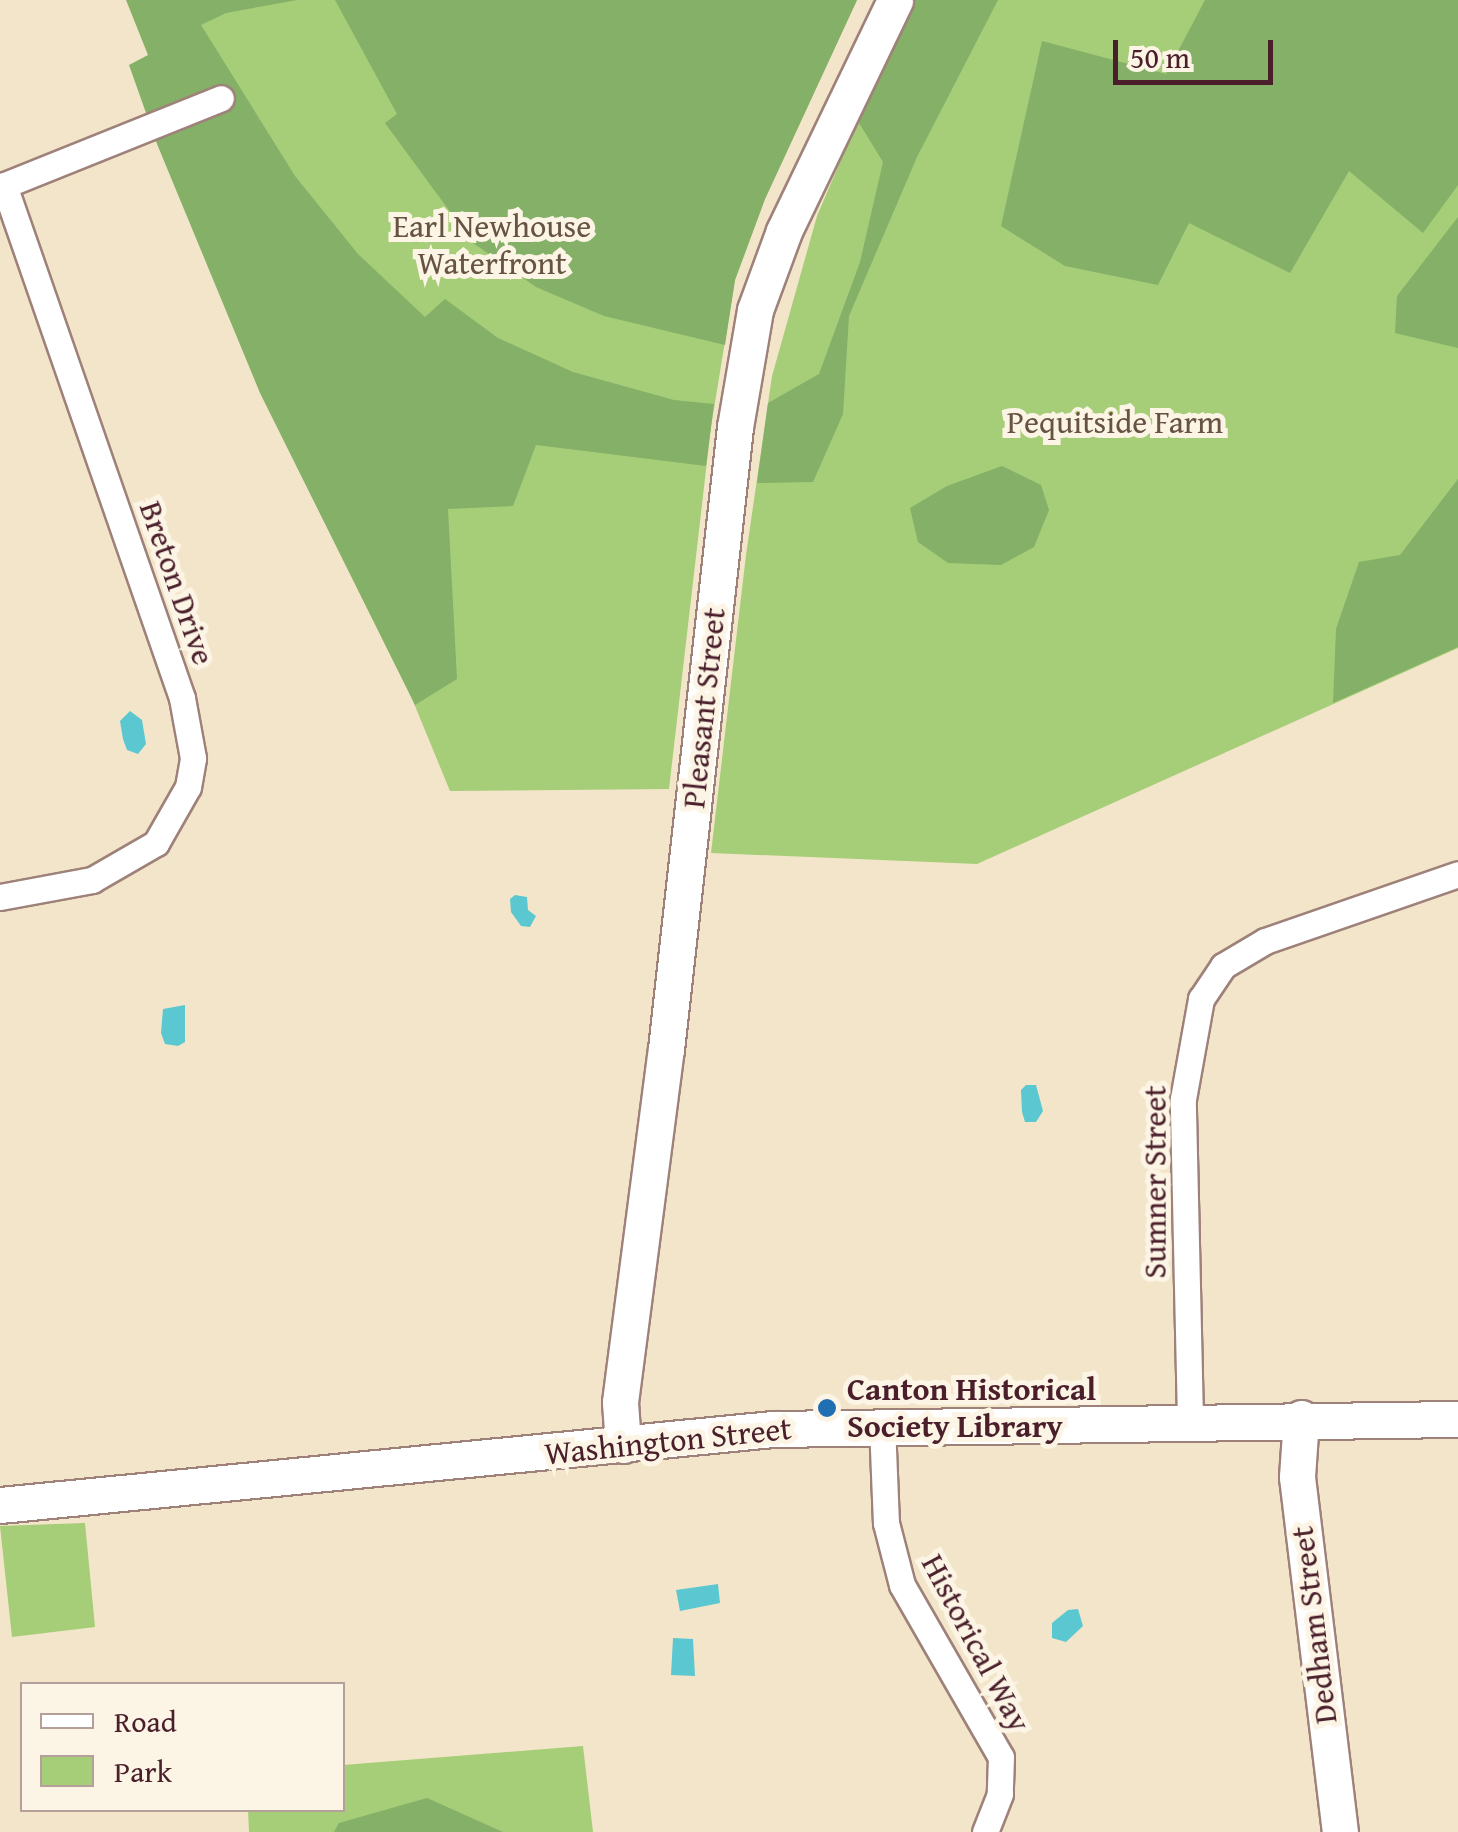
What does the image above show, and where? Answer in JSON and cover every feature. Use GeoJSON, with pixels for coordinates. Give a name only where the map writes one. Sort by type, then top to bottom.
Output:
{"type":"FeatureCollection","features":[{"type":"Feature","properties":{"kind":"main road","name":"Pleasant Street"},"geometry":{"type":"LineString","coordinates":[[623,1445],[620,1402],[666,1049],[735,427],[755,310],[784,231],[895,0]]}},
{"type":"Feature","properties":{"kind":"main road","name":"Dedham Street"},"geometry":{"type":"LineString","coordinates":[[1301,1418],[1297,1477],[1340,1832]]}},
{"type":"Feature","properties":{"kind":"main road","name":"Washington Street"},"geometry":{"type":"LineString","coordinates":[[0,1504],[773,1429],[882,1424],[1458,1419]]}},
{"type":"Feature","properties":{"kind":"street"},"geometry":{"type":"LineString","coordinates":[[2,186],[221,98]]}},
{"type":"Feature","properties":{"kind":"street","name":"Breton Drive"},"geometry":{"type":"LineString","coordinates":[[0,898],[92,880],[156,843],[188,788],[193,758],[182,698],[2,186]]}},
{"type":"Feature","properties":{"kind":"street","name":"Sumner Street"},"geometry":{"type":"LineString","coordinates":[[1190,1420],[1183,1099],[1201,999],[1223,966],[1264,942],[1458,874]]}},
{"type":"Feature","properties":{"kind":"street","name":"Historical Way"},"geometry":{"type":"LineString","coordinates":[[882,1424],[886,1523],[902,1586],[1001,1758],[1000,1794],[986,1832]]}},
{"type":"Feature","properties":{"kind":"green space"},"geometry":{"type":"Polygon","coordinates":[[[126,0],[297,0],[226,13],[201,25],[295,176],[358,254],[425,317],[445,299],[498,338],[573,372],[674,400],[714,404],[706,466],[536,445],[513,506],[448,509],[457,679],[415,705],[260,393],[157,144],[129,65],[148,55],[126,0]]]}},
{"type":"Feature","properties":{"kind":"green space","name":"Earl Newhouse Waterfront"},"geometry":{"type":"Polygon","coordinates":[[[191,0],[857,0],[765,199],[735,280],[711,427],[669,789],[450,791],[167,103],[191,0]]]}},
{"type":"Feature","properties":{"kind":"green space"},"geometry":{"type":"Polygon","coordinates":[[[335,0],[857,0],[765,199],[735,280],[725,345],[604,316],[536,287],[473,243],[385,123],[397,114],[335,0]]]}},
{"type":"Feature","properties":{"kind":"green space","name":"Pequitside Farm"},"geometry":{"type":"Polygon","coordinates":[[[909,0],[1458,0],[1458,648],[977,864],[711,853],[746,555],[772,376],[817,216],[909,0]]]}},
{"type":"Feature","properties":{"kind":"green space"},"geometry":{"type":"Polygon","coordinates":[[[909,0],[998,0],[917,157],[849,316],[843,414],[813,482],[757,483],[768,403],[819,374],[860,262],[883,162],[856,118],[909,0]]]}},
{"type":"Feature","properties":{"kind":"green space"},"geometry":{"type":"Polygon","coordinates":[[[1205,0],[1458,0],[1458,185],[1423,233],[1349,171],[1290,273],[1189,223],[1158,285],[1065,266],[1001,226],[1042,41],[1166,74],[1205,0]]]}},
{"type":"Feature","properties":{"kind":"green space"},"geometry":{"type":"Polygon","coordinates":[[[1458,217],[1458,348],[1395,333],[1397,296],[1458,217]]]}},
{"type":"Feature","properties":{"kind":"green space"},"geometry":{"type":"Polygon","coordinates":[[[1002,466],[1041,485],[1049,510],[1034,547],[1001,565],[948,563],[918,542],[910,508],[947,486],[1002,466]]]}},
{"type":"Feature","properties":{"kind":"green space"},"geometry":{"type":"Polygon","coordinates":[[[1458,479],[1458,647],[1333,703],[1336,629],[1359,562],[1400,555],[1458,479]]]}},
{"type":"Feature","properties":{"kind":"green space"},"geometry":{"type":"Polygon","coordinates":[[[85,1523],[95,1627],[12,1637],[0,1526],[85,1523]]]}},
{"type":"Feature","properties":{"kind":"green space"},"geometry":{"type":"Polygon","coordinates":[[[583,1746],[593,1832],[249,1832],[248,1812],[345,1812],[345,1765],[583,1746]]]}},
{"type":"Feature","properties":{"kind":"green space"},"geometry":{"type":"Polygon","coordinates":[[[427,1798],[503,1832],[334,1832],[339,1823],[427,1798]]]}},
{"type":"Feature","properties":{"kind":"water"},"geometry":{"type":"Polygon","coordinates":[[[130,711],[142,720],[146,744],[138,754],[127,750],[123,739],[120,721],[130,711]]]}},
{"type":"Feature","properties":{"kind":"water"},"geometry":{"type":"Polygon","coordinates":[[[515,895],[527,897],[528,910],[536,916],[530,927],[521,926],[511,912],[510,899],[515,895]]]}},
{"type":"Feature","properties":{"kind":"water"},"geometry":{"type":"Polygon","coordinates":[[[185,1005],[185,1042],[178,1046],[165,1044],[161,1033],[163,1009],[185,1005]]]}},
{"type":"Feature","properties":{"kind":"water"},"geometry":{"type":"Polygon","coordinates":[[[1026,1085],[1036,1085],[1043,1111],[1036,1122],[1025,1122],[1022,1112],[1021,1090],[1026,1085]]]}},
{"type":"Feature","properties":{"kind":"water"},"geometry":{"type":"Polygon","coordinates":[[[718,1584],[720,1603],[680,1611],[676,1590],[718,1584]]]}},
{"type":"Feature","properties":{"kind":"water"},"geometry":{"type":"Polygon","coordinates":[[[1078,1609],[1083,1626],[1066,1642],[1052,1638],[1052,1623],[1068,1610],[1078,1609]]]}},
{"type":"Feature","properties":{"kind":"water"},"geometry":{"type":"Polygon","coordinates":[[[673,1638],[693,1639],[695,1676],[671,1675],[673,1638]]]}},
{"type":"Feature","properties":{"kind":"place","name":"Canton Historical Society Library"},"geometry":{"type":"Point","coordinates":[827,1408]}}]}
